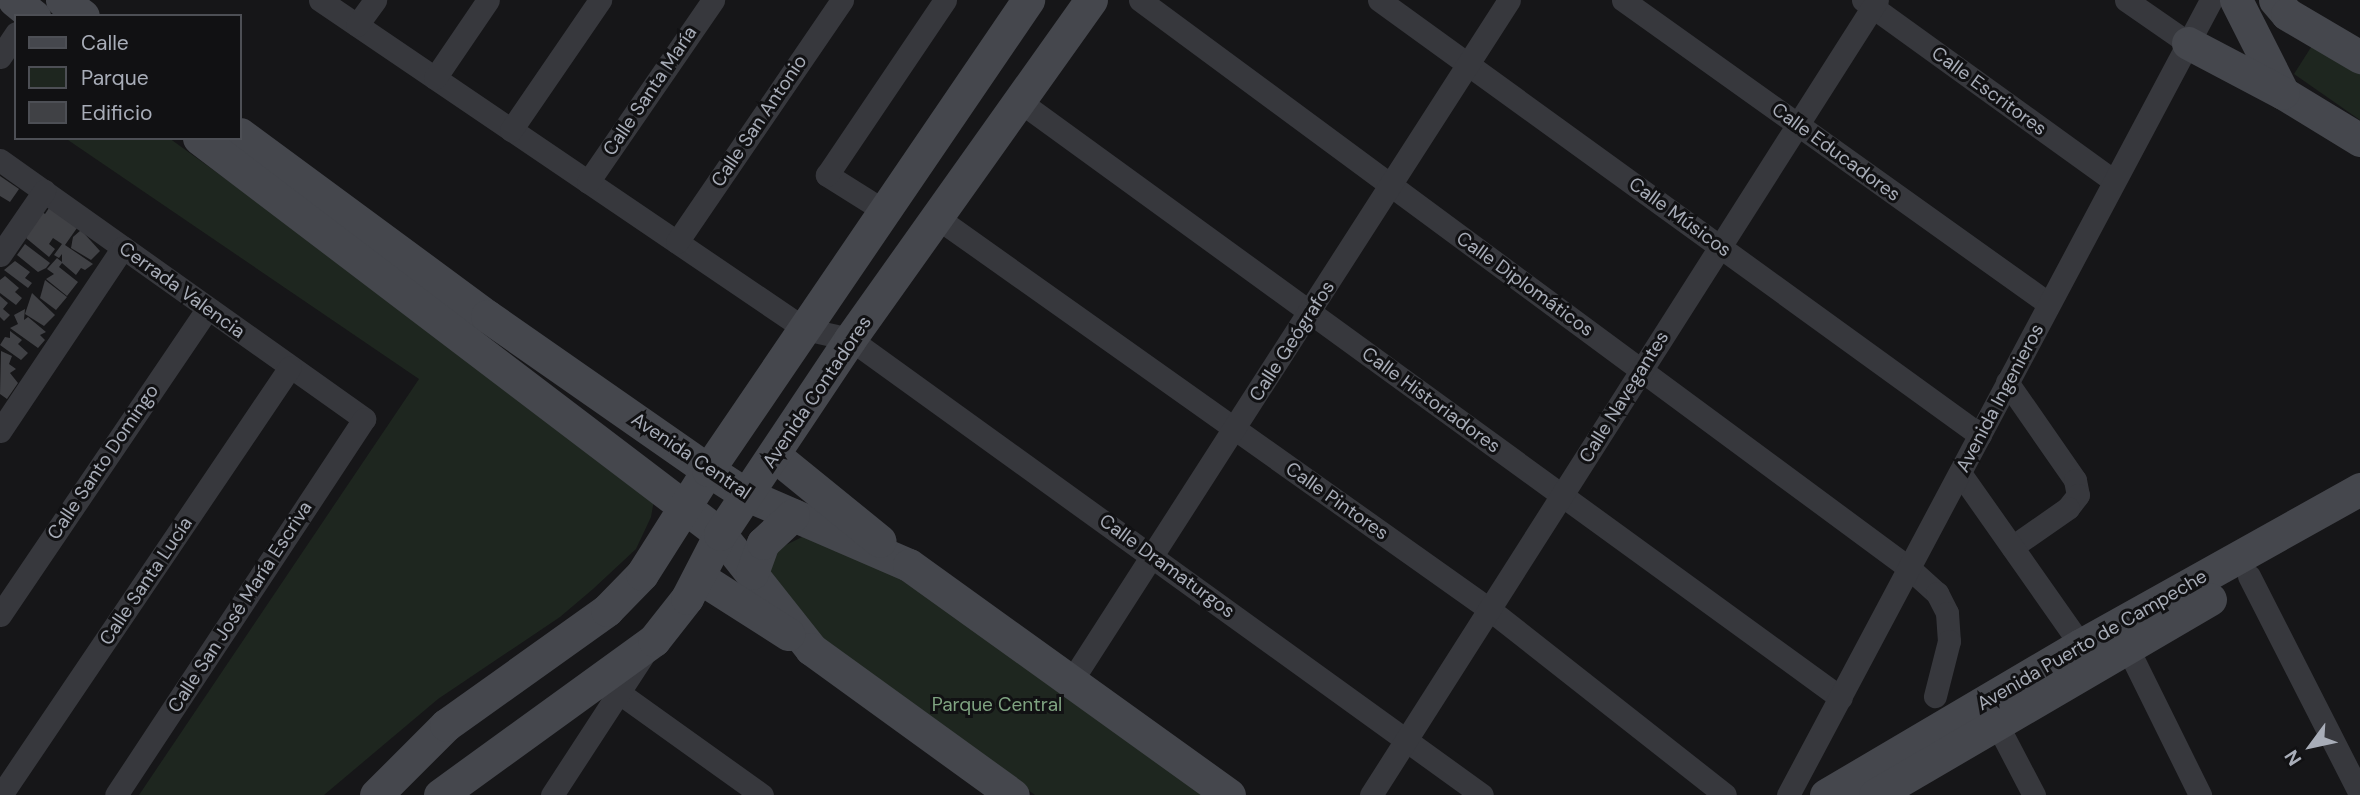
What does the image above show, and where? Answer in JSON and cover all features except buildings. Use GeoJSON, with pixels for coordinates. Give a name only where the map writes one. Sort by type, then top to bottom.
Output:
{"type":"FeatureCollection","features":[{"type":"Feature","properties":{"kind":"main road"},"geometry":{"type":"LineString","coordinates":[[62,0],[80,14]]}},
{"type":"Feature","properties":{"kind":"main road"},"geometry":{"type":"LineString","coordinates":[[376,795],[446,725],[607,610],[642,574],[687,508],[708,470],[1028,0]]}},
{"type":"Feature","properties":{"kind":"main road","name":"Avenida Contadores"},"geometry":{"type":"LineString","coordinates":[[440,795],[654,640],[693,587],[720,534],[850,339],[1022,103],[1091,0]]}},
{"type":"Feature","properties":{"kind":"main road"},"geometry":{"type":"LineString","coordinates":[[2236,0],[2283,93]]}},
{"type":"Feature","properties":{"kind":"main road"},"geometry":{"type":"LineString","coordinates":[[2275,0],[2287,14],[2360,57]]}},
{"type":"Feature","properties":{"kind":"main road"},"geometry":{"type":"LineString","coordinates":[[2188,43],[2283,93],[2360,140]]}},
{"type":"Feature","properties":{"kind":"main road","name":"Avenida Central"},"geometry":{"type":"LineString","coordinates":[[242,135],[487,316],[708,470],[747,495],[909,565],[1229,795]]}},
{"type":"Feature","properties":{"kind":"main road","name":"Avenida Central"},"geometry":{"type":"LineString","coordinates":[[202,140],[720,534],[811,649],[1003,792]]}},
{"type":"Feature","properties":{"kind":"main road"},"geometry":{"type":"LineString","coordinates":[[750,409],[748,429],[755,438],[779,448],[909,565]]}},
{"type":"Feature","properties":{"kind":"main road","name":"Avenida Puerto de Campeche"},"geometry":{"type":"LineString","coordinates":[[1874,795],[2081,645],[2360,489]]}},
{"type":"Feature","properties":{"kind":"main road","name":"Avenida Puerto de Campeche"},"geometry":{"type":"LineString","coordinates":[[1826,795],[1990,712],[2127,647],[2360,512]]}},
{"type":"Feature","properties":{"kind":"main road"},"geometry":{"type":"LineString","coordinates":[[752,573],[763,543],[793,515]]}},
{"type":"Feature","properties":{"kind":"main road"},"geometry":{"type":"LineString","coordinates":[[642,574],[658,564],[676,565],[688,585],[811,649]]}},
{"type":"Feature","properties":{"kind":"street"},"geometry":{"type":"LineString","coordinates":[[320,0],[805,329],[850,339]]}},
{"type":"Feature","properties":{"kind":"street"},"geometry":{"type":"LineString","coordinates":[[357,25],[374,0]]}},
{"type":"Feature","properties":{"kind":"street"},"geometry":{"type":"LineString","coordinates":[[435,78],[488,0]]}},
{"type":"Feature","properties":{"kind":"street"},"geometry":{"type":"LineString","coordinates":[[511,130],[600,0]]}},
{"type":"Feature","properties":{"kind":"street","name":"Calle Santa María"},"geometry":{"type":"LineString","coordinates":[[588,182],[713,0]]}},
{"type":"Feature","properties":{"kind":"street","name":"Calle San Antonio"},"geometry":{"type":"LineString","coordinates":[[677,243],[842,0]]}},
{"type":"Feature","properties":{"kind":"street"},"geometry":{"type":"LineString","coordinates":[[886,212],[827,175],[946,0]]}},
{"type":"Feature","properties":{"kind":"street","name":"Calle Diplomáticos"},"geometry":{"type":"LineString","coordinates":[[1140,0],[1909,568],[1937,593],[1947,613],[1949,641],[1935,696]]}},
{"type":"Feature","properties":{"kind":"street","name":"Calle Músicos"},"geometry":{"type":"LineString","coordinates":[[1379,0],[1980,435]]}},
{"type":"Feature","properties":{"kind":"street","name":"Calle Geógrafos"},"geometry":{"type":"LineString","coordinates":[[1072,680],[1236,429],[1509,0]]}},
{"type":"Feature","properties":{"kind":"street","name":"Calle Educadores"},"geometry":{"type":"LineString","coordinates":[[1623,0],[2049,304]]}},
{"type":"Feature","properties":{"kind":"street"},"geometry":{"type":"LineString","coordinates":[[2126,0],[2188,43]]}},
{"type":"Feature","properties":{"kind":"street","name":"Avenida Ingenieros"},"geometry":{"type":"LineString","coordinates":[[1788,795],[2211,0]]}},
{"type":"Feature","properties":{"kind":"street","name":"Calle Navegantes"},"geometry":{"type":"LineString","coordinates":[[1371,795],[1798,124],[1871,2]]}},
{"type":"Feature","properties":{"kind":"street","name":"Calle Escritores"},"geometry":{"type":"LineString","coordinates":[[1871,2],[2114,181]]}},
{"type":"Feature","properties":{"kind":"street"},"geometry":{"type":"LineString","coordinates":[[0,57],[14,32]]}},
{"type":"Feature","properties":{"kind":"street","name":"Calle Historiadores"},"geometry":{"type":"LineString","coordinates":[[1022,103],[1841,698]]}},
{"type":"Feature","properties":{"kind":"street","name":"Cerrada Valencia"},"geometry":{"type":"LineString","coordinates":[[0,160],[364,419]]}},
{"type":"Feature","properties":{"kind":"street"},"geometry":{"type":"LineString","coordinates":[[0,255],[44,191]]}},
{"type":"Feature","properties":{"kind":"street","name":"Calle Pintores"},"geometry":{"type":"LineString","coordinates":[[939,219],[1489,609],[1725,795]]}},
{"type":"Feature","properties":{"kind":"street"},"geometry":{"type":"LineString","coordinates":[[0,431],[122,247]]}},
{"type":"Feature","properties":{"kind":"street","name":"Calle Santo Domingo"},"geometry":{"type":"LineString","coordinates":[[0,615],[207,309]]}},
{"type":"Feature","properties":{"kind":"street","name":"Calle Dramaturgos"},"geometry":{"type":"LineString","coordinates":[[850,339],[1482,795]]}},
{"type":"Feature","properties":{"kind":"street","name":"Calle Santa Lucía"},"geometry":{"type":"LineString","coordinates":[[1,795],[290,367]]}},
{"type":"Feature","properties":{"kind":"street"},"geometry":{"type":"LineString","coordinates":[[2007,382],[2075,480],[2078,495],[2068,508],[2012,547]]}},
{"type":"Feature","properties":{"kind":"street","name":"Calle San José María Escriva"},"geometry":{"type":"LineString","coordinates":[[116,795],[364,419]]}},
{"type":"Feature","properties":{"kind":"street"},"geometry":{"type":"LineString","coordinates":[[1960,472],[2081,645]]}},
{"type":"Feature","properties":{"kind":"street"},"geometry":{"type":"LineString","coordinates":[[2249,576],[2360,794]]}},
{"type":"Feature","properties":{"kind":"street"},"geometry":{"type":"LineString","coordinates":[[552,795],[654,640]]}},
{"type":"Feature","properties":{"kind":"street"},"geometry":{"type":"LineString","coordinates":[[2127,647],[2200,795]]}},
{"type":"Feature","properties":{"kind":"street"},"geometry":{"type":"LineString","coordinates":[[618,692],[762,795]]}},
{"type":"Feature","properties":{"kind":"street"},"geometry":{"type":"LineString","coordinates":[[1990,712],[2034,795]]}},
{"type":"Feature","properties":{"kind":"green space"},"geometry":{"type":"Polygon","coordinates":[[[2315,41],[2360,68],[2360,120],[2294,74],[2315,41]]]}},
{"type":"Feature","properties":{"kind":"green space"},"geometry":{"type":"Polygon","coordinates":[[[68,140],[172,140],[656,489],[651,517],[636,549],[593,589],[560,617],[438,699],[324,795],[139,795],[419,379],[68,140]]]}},
{"type":"Feature","properties":{"kind":"green space","name":"Parque Central"},"geometry":{"type":"Polygon","coordinates":[[[804,536],[890,572],[1030,667],[1202,795],[1035,795],[824,644],[768,574],[774,551],[804,536]]]}}]}
